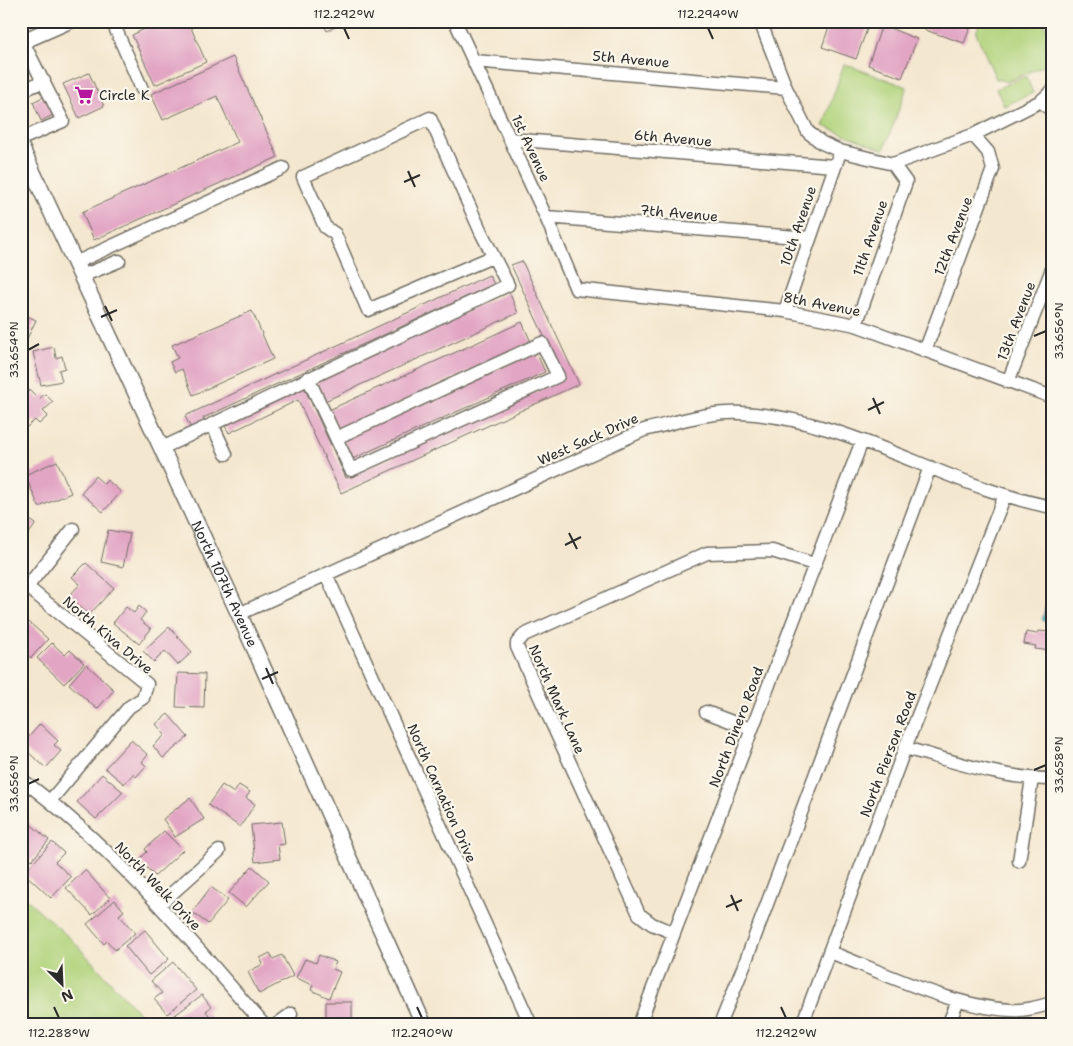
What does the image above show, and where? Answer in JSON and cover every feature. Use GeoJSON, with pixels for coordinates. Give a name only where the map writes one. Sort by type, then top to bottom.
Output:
{"type":"FeatureCollection","features":[{"type":"Feature","properties":{"kind":"main road"},"geometry":{"type":"LineString","coordinates":[[22,42],[68,21]]}},
{"type":"Feature","properties":{"kind":"main road","name":"North 107th Avenue"},"geometry":{"type":"LineString","coordinates":[[21,147],[239,614],[424,1025]]}},
{"type":"Feature","properties":{"kind":"street"},"geometry":{"type":"LineString","coordinates":[[112,21],[142,89]]}},
{"type":"Feature","properties":{"kind":"street","name":"1st Avenue"},"geometry":{"type":"LineString","coordinates":[[455,21],[546,217],[576,289]]}},
{"type":"Feature","properties":{"kind":"street"},"geometry":{"type":"LineString","coordinates":[[760,21],[786,88],[808,132],[822,143],[840,151],[893,164],[973,135],[1041,101],[1052,91]]}},
{"type":"Feature","properties":{"kind":"street"},"geometry":{"type":"LineString","coordinates":[[21,138],[63,121],[44,81],[22,42]]}},
{"type":"Feature","properties":{"kind":"street","name":"5th Avenue"},"geometry":{"type":"LineString","coordinates":[[474,61],[786,88]]}},
{"type":"Feature","properties":{"kind":"street"},"geometry":{"type":"LineString","coordinates":[[21,91],[44,81]]}},
{"type":"Feature","properties":{"kind":"street"},"geometry":{"type":"LineString","coordinates":[[1041,101],[1052,111]]}},
{"type":"Feature","properties":{"kind":"street"},"geometry":{"type":"LineString","coordinates":[[162,448],[508,285],[492,257],[430,118],[303,177],[325,228],[335,234],[368,310],[492,257]]}},
{"type":"Feature","properties":{"kind":"street","name":"12th Avenue"},"geometry":{"type":"LineString","coordinates":[[926,351],[993,169],[988,152],[973,135]]}},
{"type":"Feature","properties":{"kind":"street","name":"6th Avenue"},"geometry":{"type":"LineString","coordinates":[[510,140],[834,166]]}},
{"type":"Feature","properties":{"kind":"street","name":"10th Avenue"},"geometry":{"type":"LineString","coordinates":[[785,311],[840,151]]}},
{"type":"Feature","properties":{"kind":"street","name":"11th Avenue"},"geometry":{"type":"LineString","coordinates":[[856,325],[906,182],[893,164]]}},
{"type":"Feature","properties":{"kind":"street"},"geometry":{"type":"LineString","coordinates":[[78,269],[283,168]]}},
{"type":"Feature","properties":{"kind":"street","name":"7th Avenue"},"geometry":{"type":"LineString","coordinates":[[546,217],[809,238]]}},
{"type":"Feature","properties":{"kind":"street"},"geometry":{"type":"LineString","coordinates":[[78,269],[119,261]]}},
{"type":"Feature","properties":{"kind":"street","name":"13th Avenue"},"geometry":{"type":"LineString","coordinates":[[1008,382],[1052,269]]}},
{"type":"Feature","properties":{"kind":"street","name":"8th Avenue"},"geometry":{"type":"LineString","coordinates":[[576,289],[785,311],[856,325],[1052,397]]}},
{"type":"Feature","properties":{"kind":"street"},"geometry":{"type":"LineString","coordinates":[[308,378],[336,438],[351,470],[558,376],[542,343],[336,438]]}},
{"type":"Feature","properties":{"kind":"street","name":"West Sack Drive"},"geometry":{"type":"LineString","coordinates":[[239,614],[644,430],[695,418],[740,412],[808,422],[1005,495],[1052,507]]}},
{"type":"Feature","properties":{"kind":"street"},"geometry":{"type":"LineString","coordinates":[[212,424],[226,454]]}},
{"type":"Feature","properties":{"kind":"street","name":"North Dinero Road"},"geometry":{"type":"LineString","coordinates":[[639,1025],[862,441]]}},
{"type":"Feature","properties":{"kind":"street"},"geometry":{"type":"LineString","coordinates":[[720,1025],[746,963],[930,467]]}},
{"type":"Feature","properties":{"kind":"street","name":"North Pierson Road"},"geometry":{"type":"LineString","coordinates":[[802,1025],[906,748],[1005,495]]}},
{"type":"Feature","properties":{"kind":"street","name":"North Kiva Drive"},"geometry":{"type":"LineString","coordinates":[[50,800],[128,707],[143,698],[147,684],[24,584],[73,529]]}},
{"type":"Feature","properties":{"kind":"street","name":"North Mark Lane"},"geometry":{"type":"LineString","coordinates":[[674,933],[652,924],[639,914],[517,648],[516,642],[524,635],[707,553],[772,551],[814,564]]}},
{"type":"Feature","properties":{"kind":"street","name":"North Carnation Drive"},"geometry":{"type":"LineString","coordinates":[[326,574],[531,1025]]}},
{"type":"Feature","properties":{"kind":"street"},"geometry":{"type":"LineString","coordinates":[[706,712],[751,729]]}},
{"type":"Feature","properties":{"kind":"street"},"geometry":{"type":"LineString","coordinates":[[906,748],[988,770],[1032,779],[1052,780]]}},
{"type":"Feature","properties":{"kind":"street","name":"North Welk Drive"},"geometry":{"type":"LineString","coordinates":[[21,779],[50,800],[159,905],[264,1025]]}},
{"type":"Feature","properties":{"kind":"street"},"geometry":{"type":"LineString","coordinates":[[1019,861],[1032,779]]}},
{"type":"Feature","properties":{"kind":"street"},"geometry":{"type":"LineString","coordinates":[[159,905],[219,851]]}},
{"type":"Feature","properties":{"kind":"street"},"geometry":{"type":"LineString","coordinates":[[830,952],[958,1001],[1011,1010],[1032,1008],[1052,1003]]}},
{"type":"Feature","properties":{"kind":"street"},"geometry":{"type":"LineString","coordinates":[[948,1025],[958,1001]]}},
{"type":"Feature","properties":{"kind":"street"},"geometry":{"type":"LineString","coordinates":[[276,1025],[291,1014]]}},
{"type":"Feature","properties":{"kind":"green space"},"geometry":{"type":"Polygon","coordinates":[[[985,21],[1043,21],[1052,40],[1052,62],[1007,82],[996,79],[976,33],[979,24],[985,21]]]}},
{"type":"Feature","properties":{"kind":"green space"},"geometry":{"type":"Polygon","coordinates":[[[844,64],[907,87],[884,150],[823,126],[844,64]]]}},
{"type":"Feature","properties":{"kind":"green space"},"geometry":{"type":"Polygon","coordinates":[[[1026,76],[1033,93],[1004,106],[996,89],[1026,76]]]}},
{"type":"Feature","properties":{"kind":"green space"},"geometry":{"type":"Polygon","coordinates":[[[21,894],[73,941],[150,1025],[21,1025],[21,894]]]}},
{"type":"Feature","properties":{"kind":"water"},"geometry":{"type":"Polygon","coordinates":[[[1049,594],[1052,594],[1051,626],[1042,620],[1049,594]]]}},
{"type":"Feature","properties":{"kind":"building"},"geometry":{"type":"Polygon","coordinates":[[[161,21],[188,21],[206,62],[155,85],[132,35],[161,21]]]}},
{"type":"Feature","properties":{"kind":"building"},"geometry":{"type":"Polygon","coordinates":[[[322,21],[348,21],[327,31],[322,21]]]}},
{"type":"Feature","properties":{"kind":"building"},"geometry":{"type":"Polygon","coordinates":[[[831,21],[870,21],[856,59],[822,47],[831,21]]]}},
{"type":"Feature","properties":{"kind":"building"},"geometry":{"type":"Polygon","coordinates":[[[928,21],[973,21],[964,43],[925,30],[928,21]]]}},
{"type":"Feature","properties":{"kind":"building"},"geometry":{"type":"Polygon","coordinates":[[[882,25],[917,39],[902,78],[868,65],[882,25]]]}},
{"type":"Feature","properties":{"kind":"building"},"geometry":{"type":"Polygon","coordinates":[[[233,57],[278,157],[94,240],[82,212],[238,142],[217,96],[163,120],[151,94],[233,57]]]}},
{"type":"Feature","properties":{"kind":"building","name":"Circle K"},"geometry":{"type":"Polygon","coordinates":[[[89,73],[104,106],[79,118],[63,84],[89,73]]]}},
{"type":"Feature","properties":{"kind":"building"},"geometry":{"type":"Polygon","coordinates":[[[45,96],[53,115],[41,121],[33,102],[45,96]]]}},
{"type":"Feature","properties":{"kind":"building"},"geometry":{"type":"Polygon","coordinates":[[[522,261],[579,384],[341,493],[298,400],[229,433],[224,424],[304,387],[346,478],[564,379],[511,265],[522,261]]]}},
{"type":"Feature","properties":{"kind":"building"},"geometry":{"type":"Polygon","coordinates":[[[489,275],[494,284],[203,418],[205,423],[191,429],[185,416],[489,275]]]}},
{"type":"Feature","properties":{"kind":"building"},"geometry":{"type":"Polygon","coordinates":[[[509,292],[518,313],[325,401],[316,380],[509,292]]]}},
{"type":"Feature","properties":{"kind":"building"},"geometry":{"type":"Polygon","coordinates":[[[252,311],[273,359],[193,395],[182,369],[175,372],[170,362],[178,358],[172,345],[252,311]]]}},
{"type":"Feature","properties":{"kind":"building"},"geometry":{"type":"Polygon","coordinates":[[[21,313],[36,320],[24,345],[21,343],[21,313]]]}},
{"type":"Feature","properties":{"kind":"building"},"geometry":{"type":"Polygon","coordinates":[[[522,322],[531,342],[339,431],[329,410],[522,322]]]}},
{"type":"Feature","properties":{"kind":"building"},"geometry":{"type":"Polygon","coordinates":[[[54,347],[56,358],[62,356],[65,368],[59,370],[62,381],[41,385],[33,352],[54,347]]]}},
{"type":"Feature","properties":{"kind":"building"},"geometry":{"type":"Polygon","coordinates":[[[536,352],[545,372],[352,459],[343,439],[536,352]]]}},
{"type":"Feature","properties":{"kind":"building"},"geometry":{"type":"Polygon","coordinates":[[[30,390],[39,399],[45,394],[53,402],[43,411],[48,416],[39,424],[35,420],[21,432],[21,398],[30,390]]]}},
{"type":"Feature","properties":{"kind":"building"},"geometry":{"type":"Polygon","coordinates":[[[57,461],[71,493],[39,507],[25,475],[57,461]]]}},
{"type":"Feature","properties":{"kind":"building"},"geometry":{"type":"Polygon","coordinates":[[[95,476],[104,484],[107,480],[121,492],[103,512],[81,493],[95,476]]]}},
{"type":"Feature","properties":{"kind":"building"},"geometry":{"type":"Polygon","coordinates":[[[21,514],[36,524],[21,544],[21,514]]]}},
{"type":"Feature","properties":{"kind":"building"},"geometry":{"type":"Polygon","coordinates":[[[108,530],[130,534],[123,567],[101,562],[108,530]]]}},
{"type":"Feature","properties":{"kind":"building"},"geometry":{"type":"Polygon","coordinates":[[[86,563],[114,588],[89,615],[69,596],[80,584],[72,577],[86,563]]]}},
{"type":"Feature","properties":{"kind":"building"},"geometry":{"type":"Polygon","coordinates":[[[139,606],[146,612],[140,620],[151,629],[139,644],[113,623],[126,607],[134,613],[139,606]]]}},
{"type":"Feature","properties":{"kind":"building"},"geometry":{"type":"Polygon","coordinates":[[[21,615],[48,639],[31,658],[21,650],[21,615]]]}},
{"type":"Feature","properties":{"kind":"building"},"geometry":{"type":"Polygon","coordinates":[[[169,627],[192,652],[178,665],[165,651],[154,662],[143,651],[169,627]]]}},
{"type":"Feature","properties":{"kind":"building"},"geometry":{"type":"Polygon","coordinates":[[[1038,631],[1052,632],[1052,651],[1035,649],[1036,646],[1024,644],[1026,632],[1037,634],[1038,631]]]}},
{"type":"Feature","properties":{"kind":"building"},"geometry":{"type":"Polygon","coordinates":[[[52,643],[65,655],[70,650],[84,663],[64,684],[37,658],[52,643]]]}},
{"type":"Feature","properties":{"kind":"building"},"geometry":{"type":"Polygon","coordinates":[[[86,664],[114,690],[97,709],[69,684],[86,664]]]}},
{"type":"Feature","properties":{"kind":"building"},"geometry":{"type":"Polygon","coordinates":[[[178,673],[205,674],[204,708],[176,707],[178,673]]]}},
{"type":"Feature","properties":{"kind":"building"},"geometry":{"type":"Polygon","coordinates":[[[168,714],[188,737],[163,758],[153,746],[165,735],[156,724],[168,714]]]}},
{"type":"Feature","properties":{"kind":"building"},"geometry":{"type":"Polygon","coordinates":[[[21,720],[26,724],[21,730],[21,720]]]}},
{"type":"Feature","properties":{"kind":"building"},"geometry":{"type":"Polygon","coordinates":[[[40,724],[58,741],[54,745],[61,751],[46,768],[21,746],[40,724]]]}},
{"type":"Feature","properties":{"kind":"building"},"geometry":{"type":"Polygon","coordinates":[[[131,740],[148,755],[142,762],[146,766],[136,777],[133,774],[124,784],[105,768],[131,740]]]}},
{"type":"Feature","properties":{"kind":"building"},"geometry":{"type":"Polygon","coordinates":[[[102,774],[123,792],[96,819],[77,802],[102,774]]]}},
{"type":"Feature","properties":{"kind":"building"},"geometry":{"type":"Polygon","coordinates":[[[222,785],[234,793],[239,785],[250,792],[246,798],[255,804],[240,827],[208,805],[222,785]]]}},
{"type":"Feature","properties":{"kind":"building"},"geometry":{"type":"Polygon","coordinates":[[[190,798],[204,819],[175,837],[163,819],[190,798]]]}},
{"type":"Feature","properties":{"kind":"building"},"geometry":{"type":"Polygon","coordinates":[[[21,816],[49,840],[32,860],[21,851],[21,816]]]}},
{"type":"Feature","properties":{"kind":"building"},"geometry":{"type":"Polygon","coordinates":[[[282,822],[285,844],[278,845],[280,859],[255,862],[251,825],[282,822]]]}},
{"type":"Feature","properties":{"kind":"building"},"geometry":{"type":"Polygon","coordinates":[[[164,831],[183,850],[155,876],[139,860],[147,852],[145,849],[164,831]]]}},
{"type":"Feature","properties":{"kind":"building"},"geometry":{"type":"Polygon","coordinates":[[[52,842],[64,853],[55,862],[71,877],[51,898],[24,873],[52,842]]]}},
{"type":"Feature","properties":{"kind":"building"},"geometry":{"type":"Polygon","coordinates":[[[252,866],[269,881],[246,907],[229,893],[252,866]]]}},
{"type":"Feature","properties":{"kind":"building"},"geometry":{"type":"Polygon","coordinates":[[[85,870],[110,898],[92,915],[66,888],[85,870]]]}},
{"type":"Feature","properties":{"kind":"building"},"geometry":{"type":"Polygon","coordinates":[[[211,887],[228,900],[208,924],[192,912],[211,887]]]}},
{"type":"Feature","properties":{"kind":"building"},"geometry":{"type":"Polygon","coordinates":[[[115,900],[124,911],[119,915],[135,933],[115,950],[107,941],[104,944],[87,924],[115,900]]]}},
{"type":"Feature","properties":{"kind":"building"},"geometry":{"type":"Polygon","coordinates":[[[145,930],[169,959],[149,975],[125,946],[145,930]]]}},
{"type":"Feature","properties":{"kind":"building"},"geometry":{"type":"Polygon","coordinates":[[[270,953],[273,959],[282,955],[293,976],[259,994],[248,972],[263,964],[260,958],[270,953]]]}},
{"type":"Feature","properties":{"kind":"building"},"geometry":{"type":"Polygon","coordinates":[[[319,955],[336,962],[333,969],[340,972],[329,998],[311,990],[313,985],[296,978],[305,959],[316,963],[319,955]]]}},
{"type":"Feature","properties":{"kind":"building"},"geometry":{"type":"Polygon","coordinates":[[[173,962],[196,990],[167,1014],[154,999],[162,993],[151,981],[173,962]]]}},
{"type":"Feature","properties":{"kind":"building"},"geometry":{"type":"Polygon","coordinates":[[[202,995],[211,1007],[206,1011],[216,1025],[176,1025],[171,1018],[202,995]]]}},
{"type":"Feature","properties":{"kind":"building"},"geometry":{"type":"Polygon","coordinates":[[[326,1002],[352,1002],[352,1025],[326,1025],[326,1002]]]}},
{"type":"Feature","properties":{"kind":"place","name":"Circle K"},"geometry":{"type":"Point","coordinates":[84,95]}}]}
